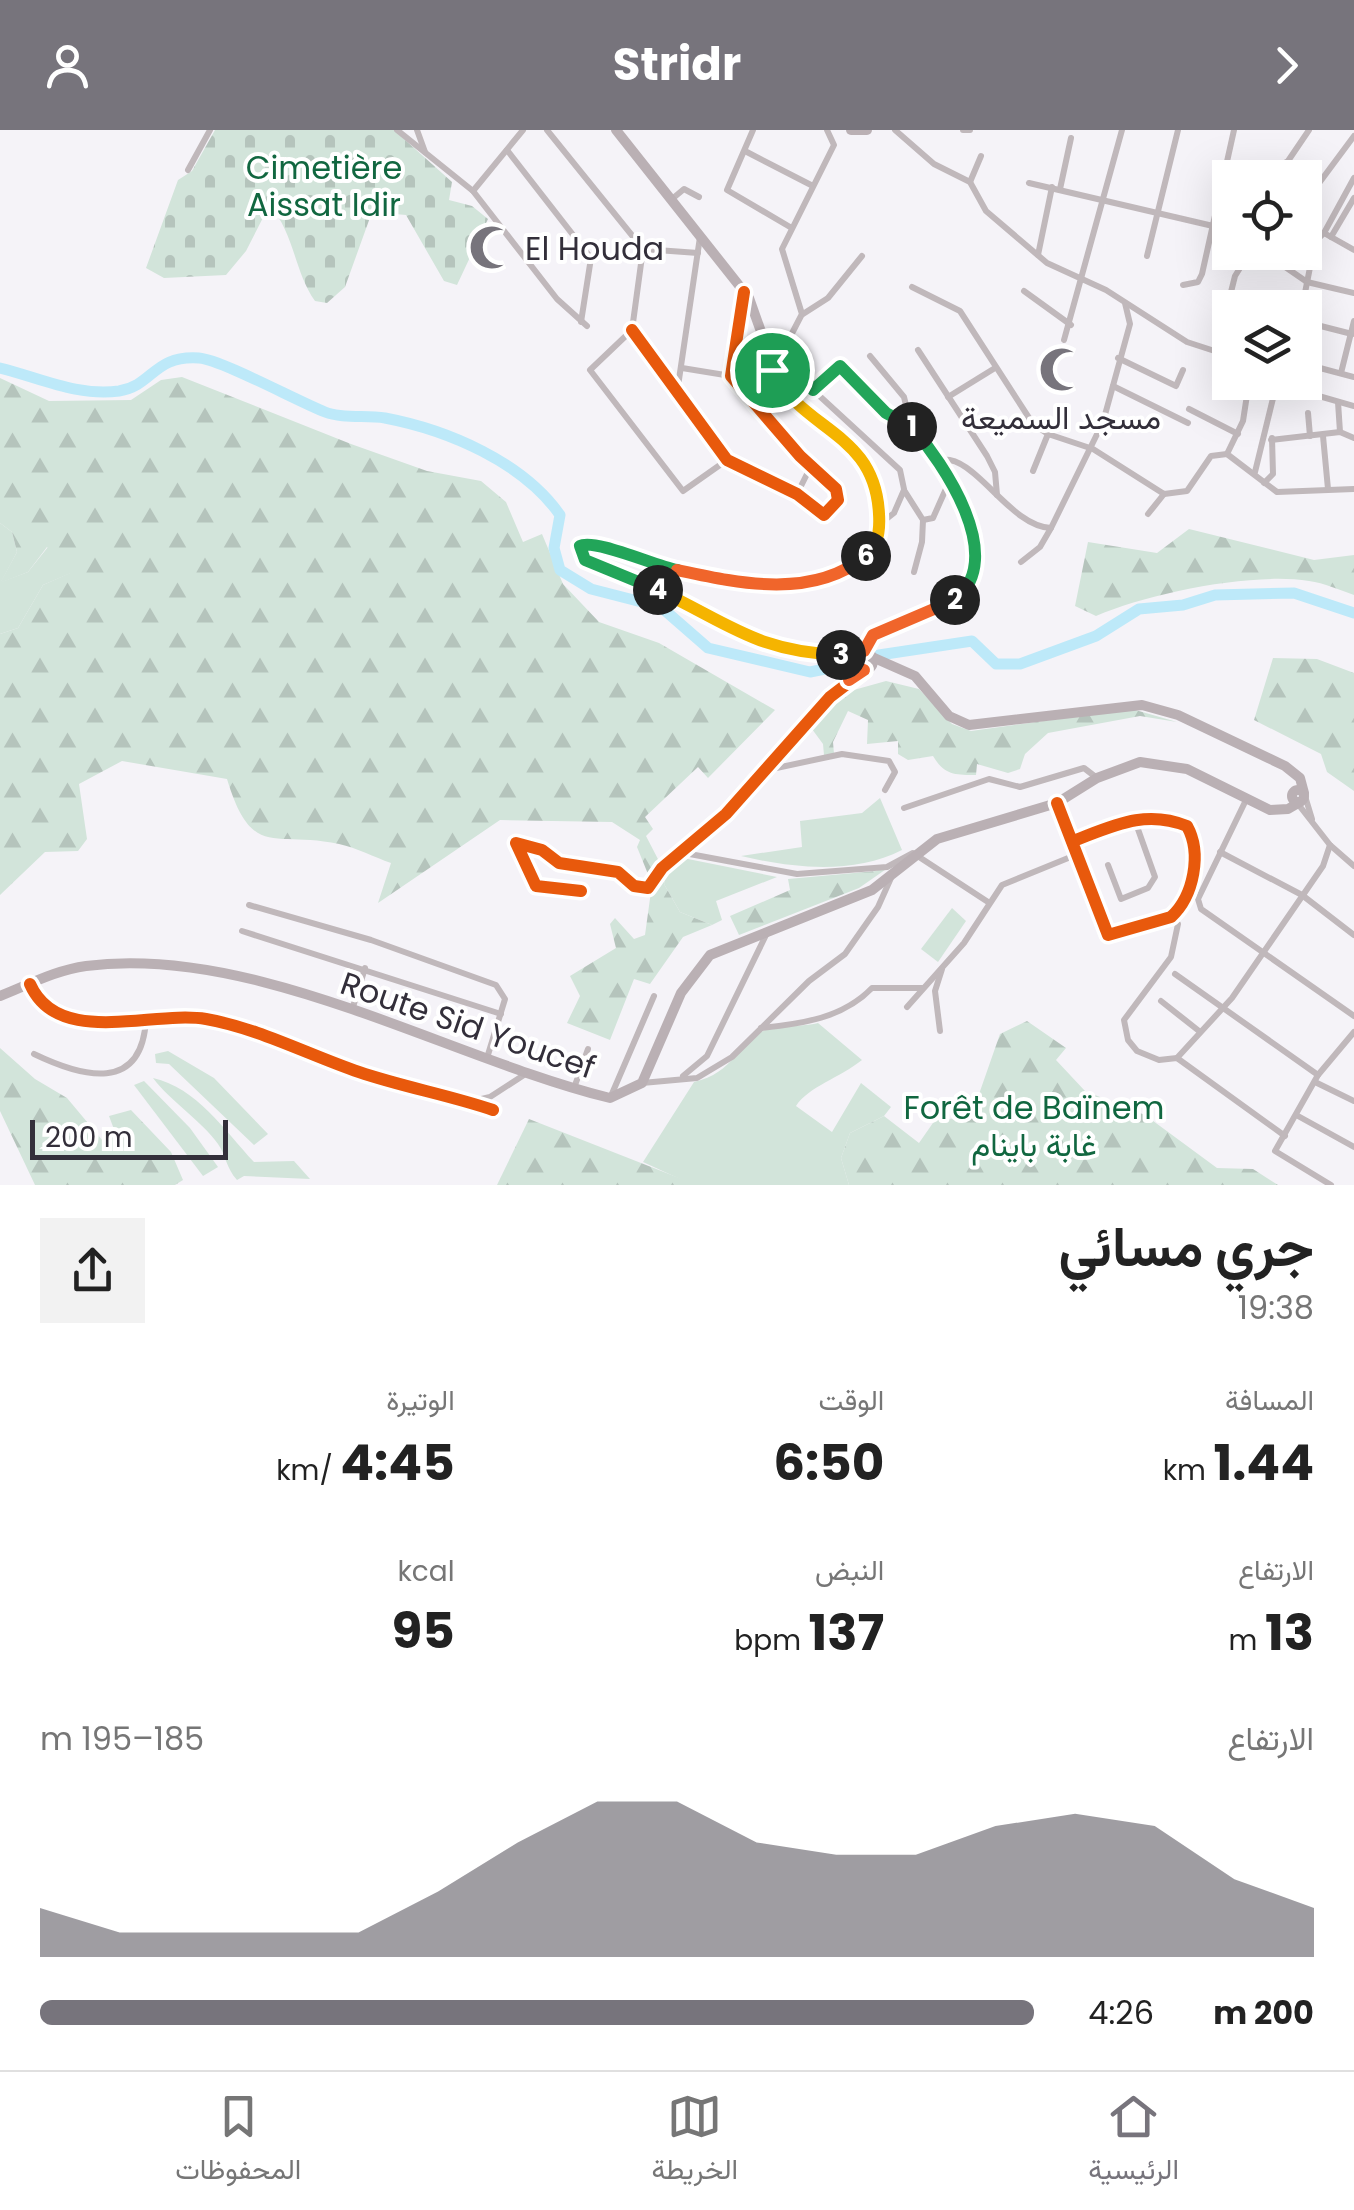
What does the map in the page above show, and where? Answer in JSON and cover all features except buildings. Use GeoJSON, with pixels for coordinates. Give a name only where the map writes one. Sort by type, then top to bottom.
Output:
{"type":"FeatureCollection","features":[{"type":"Feature","properties":{"kind":"main road"},"geometry":{"type":"LineString","coordinates":[[616,130],[744,292],[762,328],[772,370],[801,406],[870,468],[878,486],[880,524],[872,551],[862,560],[825,576],[790,584],[723,580],[648,564],[594,542],[580,546],[585,560],[666,593],[758,643],[802,654],[862,661],[915,676],[949,716],[969,725],[1142,706],[1178,715],[1276,762],[1300,778],[1298,797],[1270,810],[1201,774],[1140,762],[1097,778],[1058,803],[947,835],[872,890],[726,946],[695,970],[642,1083]]}},
{"type":"Feature","properties":{"kind":"main road"},"geometry":{"type":"LineString","coordinates":[[852,130],[867,130]]}},
{"type":"Feature","properties":{"kind":"main road","name":"Route Sid Youcef"},"geometry":{"type":"LineString","coordinates":[[0,996],[85,966],[157,966],[222,974],[352,1012],[610,1098],[642,1083]]}},
{"type":"Feature","properties":{"kind":"street"},"geometry":{"type":"LineString","coordinates":[[188,170],[210,130]]}},
{"type":"Feature","properties":{"kind":"street"},"geometry":{"type":"LineString","coordinates":[[398,130],[473,191],[556,299],[584,324],[591,258],[506,150]]}},
{"type":"Feature","properties":{"kind":"street"},"geometry":{"type":"LineString","coordinates":[[416,130],[426,155]]}},
{"type":"Feature","properties":{"kind":"street"},"geometry":{"type":"LineString","coordinates":[[473,191],[524,130]]}},
{"type":"Feature","properties":{"kind":"street"},"geometry":{"type":"LineString","coordinates":[[548,130],[642,249],[632,330],[590,370],[683,491],[727,460]]}},
{"type":"Feature","properties":{"kind":"street"},"geometry":{"type":"LineString","coordinates":[[753,130],[727,184],[728,193],[790,227]]}},
{"type":"Feature","properties":{"kind":"street"},"geometry":{"type":"LineString","coordinates":[[802,314],[782,257],[790,227],[834,145],[828,130]]}},
{"type":"Feature","properties":{"kind":"street"},"geometry":{"type":"LineString","coordinates":[[895,130],[934,164],[970,182],[986,211],[1038,256],[1124,302],[1187,342],[1212,349]]}},
{"type":"Feature","properties":{"kind":"street"},"geometry":{"type":"LineString","coordinates":[[1064,340],[1084,281],[1122,130]]}},
{"type":"Feature","properties":{"kind":"street"},"geometry":{"type":"LineString","coordinates":[[1147,256],[1178,130]]}},
{"type":"Feature","properties":{"kind":"street"},"geometry":{"type":"LineString","coordinates":[[1227,160],[1234,130]]}},
{"type":"Feature","properties":{"kind":"street"},"geometry":{"type":"LineString","coordinates":[[1289,160],[1309,130]]}},
{"type":"Feature","properties":{"kind":"street"},"geometry":{"type":"LineString","coordinates":[[1322,179],[1354,136]]}},
{"type":"Feature","properties":{"kind":"street"},"geometry":{"type":"LineString","coordinates":[[1038,256],[1071,138]]}},
{"type":"Feature","properties":{"kind":"street"},"geometry":{"type":"LineString","coordinates":[[745,151],[811,185]]}},
{"type":"Feature","properties":{"kind":"street"},"geometry":{"type":"LineString","coordinates":[[970,182],[981,156]]}},
{"type":"Feature","properties":{"kind":"street"},"geometry":{"type":"LineString","coordinates":[[1328,235],[1354,178]]}},
{"type":"Feature","properties":{"kind":"street"},"geometry":{"type":"LineString","coordinates":[[1028,182],[1212,224]]}},
{"type":"Feature","properties":{"kind":"street"},"geometry":{"type":"LineString","coordinates":[[672,200],[684,190],[699,197]]}},
{"type":"Feature","properties":{"kind":"street"},"geometry":{"type":"LineString","coordinates":[[1305,290],[1316,242],[1328,235],[1354,198]]}},
{"type":"Feature","properties":{"kind":"street"},"geometry":{"type":"LineString","coordinates":[[1183,285],[1198,282],[1212,232]]}},
{"type":"Feature","properties":{"kind":"street"},"geometry":{"type":"LineString","coordinates":[[1328,235],[1354,250]]}},
{"type":"Feature","properties":{"kind":"street"},"geometry":{"type":"LineString","coordinates":[[677,394],[700,237]]}},
{"type":"Feature","properties":{"kind":"street"},"geometry":{"type":"LineString","coordinates":[[642,249],[698,253]]}},
{"type":"Feature","properties":{"kind":"street"},"geometry":{"type":"LineString","coordinates":[[772,370],[785,354],[802,314],[828,298],[862,256]]}},
{"type":"Feature","properties":{"kind":"street"},"geometry":{"type":"LineString","coordinates":[[1232,290],[1234,276],[1244,260],[1275,260],[1307,282],[1354,293]]}},
{"type":"Feature","properties":{"kind":"street"},"geometry":{"type":"LineString","coordinates":[[912,286],[960,311],[1032,424],[1048,434],[1093,449],[1164,494],[1186,491],[1211,456],[1227,454],[1277,492],[1354,490]]}},
{"type":"Feature","properties":{"kind":"street"},"geometry":{"type":"LineString","coordinates":[[731,376],[744,292]]}},
{"type":"Feature","properties":{"kind":"street"},"geometry":{"type":"LineString","coordinates":[[1024,292],[1071,325]]}},
{"type":"Feature","properties":{"kind":"street"},"geometry":{"type":"LineString","coordinates":[[1020,562],[1040,547],[1093,449],[1130,324],[1124,302]]}},
{"type":"Feature","properties":{"kind":"street"},"geometry":{"type":"LineString","coordinates":[[1340,373],[1354,321]]}},
{"type":"Feature","properties":{"kind":"street"},"geometry":{"type":"LineString","coordinates":[[1322,326],[1353,334]]}},
{"type":"Feature","properties":{"kind":"street"},"geometry":{"type":"LineString","coordinates":[[632,330],[727,460],[798,494],[820,515],[838,500],[836,489],[731,376],[682,368]]}},
{"type":"Feature","properties":{"kind":"street"},"geometry":{"type":"LineString","coordinates":[[918,350],[995,472],[996,496]]}},
{"type":"Feature","properties":{"kind":"street"},"geometry":{"type":"LineString","coordinates":[[785,354],[813,390],[900,470],[904,490],[923,520],[914,572]]}},
{"type":"Feature","properties":{"kind":"street"},"geometry":{"type":"LineString","coordinates":[[870,356],[904,396],[911,426]]}},
{"type":"Feature","properties":{"kind":"street"},"geometry":{"type":"LineString","coordinates":[[1118,358],[1176,386],[1184,370]]}},
{"type":"Feature","properties":{"kind":"street"},"geometry":{"type":"LineString","coordinates":[[582,891],[536,886],[516,843],[542,850],[559,863],[618,872],[642,889],[653,885],[662,868],[726,814],[849,680],[873,635],[953,601],[966,588],[972,564],[970,521],[940,460],[911,426],[886,413],[840,366],[813,390]]}},
{"type":"Feature","properties":{"kind":"street"},"geometry":{"type":"LineString","coordinates":[[948,397],[995,368]]}},
{"type":"Feature","properties":{"kind":"street"},"geometry":{"type":"LineString","coordinates":[[1322,368],[1354,376]]}},
{"type":"Feature","properties":{"kind":"street"},"geometry":{"type":"LineString","coordinates":[[1112,386],[1188,424]]}},
{"type":"Feature","properties":{"kind":"street"},"geometry":{"type":"LineString","coordinates":[[1322,397],[1354,406]]}},
{"type":"Feature","properties":{"kind":"street"},"geometry":{"type":"LineString","coordinates":[[1227,454],[1249,400]]}},
{"type":"Feature","properties":{"kind":"street"},"geometry":{"type":"LineString","coordinates":[[1255,472],[1273,400]]}},
{"type":"Feature","properties":{"kind":"street"},"geometry":{"type":"LineString","coordinates":[[1338,402],[1340,432]]}},
{"type":"Feature","properties":{"kind":"street"},"geometry":{"type":"LineString","coordinates":[[1188,409],[1238,434]]}},
{"type":"Feature","properties":{"kind":"street"},"geometry":{"type":"LineString","coordinates":[[1308,413],[1310,437]]}},
{"type":"Feature","properties":{"kind":"street"},"geometry":{"type":"LineString","coordinates":[[1264,483],[1272,474],[1272,437],[1340,432],[1354,438]]}},
{"type":"Feature","properties":{"kind":"street"},"geometry":{"type":"LineString","coordinates":[[1033,472],[1048,434]]}},
{"type":"Feature","properties":{"kind":"street"},"geometry":{"type":"LineString","coordinates":[[1323,436],[1328,489]]}},
{"type":"Feature","properties":{"kind":"street"},"geometry":{"type":"LineString","coordinates":[[940,460],[963,464],[1016,514],[1051,528]]}},
{"type":"Feature","properties":{"kind":"street"},"geometry":{"type":"LineString","coordinates":[[798,494],[811,466]]}},
{"type":"Feature","properties":{"kind":"street"},"geometry":{"type":"LineString","coordinates":[[923,520],[940,511],[949,482]]}},
{"type":"Feature","properties":{"kind":"street"},"geometry":{"type":"LineString","coordinates":[[880,524],[894,514],[904,490]]}},
{"type":"Feature","properties":{"kind":"street"},"geometry":{"type":"LineString","coordinates":[[1148,514],[1164,494]]}},
{"type":"Feature","properties":{"kind":"street"},"geometry":{"type":"LineString","coordinates":[[766,770],[842,754],[889,761],[895,772],[884,790]]}},
{"type":"Feature","properties":{"kind":"street"},"geometry":{"type":"LineString","coordinates":[[904,808],[989,779],[1020,787],[1084,768],[1097,778]]}},
{"type":"Feature","properties":{"kind":"street"},"geometry":{"type":"LineString","coordinates":[[1298,797],[1330,845],[1354,866]]}},
{"type":"Feature","properties":{"kind":"street"},"geometry":{"type":"LineString","coordinates":[[1246,800],[1198,899],[1201,909],[1354,1016]]}},
{"type":"Feature","properties":{"kind":"street"},"geometry":{"type":"LineString","coordinates":[[1058,803],[1108,935],[1171,917],[1193,878],[1192,836],[1187,826],[1162,817],[1134,818],[1073,841]]}},
{"type":"Feature","properties":{"kind":"street"},"geometry":{"type":"LineString","coordinates":[[1108,865],[1121,899],[1148,888],[1156,878],[1134,818]]}},
{"type":"Feature","properties":{"kind":"street"},"geometry":{"type":"LineString","coordinates":[[1176,1058],[1223,1008],[1323,866],[1330,845]]}},
{"type":"Feature","properties":{"kind":"street"},"geometry":{"type":"LineString","coordinates":[[679,852],[797,874],[887,867],[904,855],[920,855],[988,902]]}},
{"type":"Feature","properties":{"kind":"street"},"geometry":{"type":"LineString","coordinates":[[1220,852],[1302,895],[1354,934]]}},
{"type":"Feature","properties":{"kind":"street"},"geometry":{"type":"LineString","coordinates":[[907,1007],[964,943],[1002,885],[1078,854]]}},
{"type":"Feature","properties":{"kind":"street"},"geometry":{"type":"LineString","coordinates":[[642,1083],[710,1073],[845,954],[878,907],[892,877]]}},
{"type":"Feature","properties":{"kind":"street"},"geometry":{"type":"LineString","coordinates":[[249,905],[372,940],[496,984],[505,999],[486,1058]]}},
{"type":"Feature","properties":{"kind":"street"},"geometry":{"type":"LineString","coordinates":[[1178,924],[1171,957],[1124,1020],[1128,1040],[1137,1051],[1159,1060],[1176,1058],[1285,1136]]}},
{"type":"Feature","properties":{"kind":"street"},"geometry":{"type":"LineString","coordinates":[[242,931],[501,1014]]}},
{"type":"Feature","properties":{"kind":"street"},"geometry":{"type":"LineString","coordinates":[[682,1076],[706,1056],[768,932]]}},
{"type":"Feature","properties":{"kind":"street"},"geometry":{"type":"LineString","coordinates":[[940,1030],[935,991],[944,965]]}},
{"type":"Feature","properties":{"kind":"street"},"geometry":{"type":"LineString","coordinates":[[352,1012],[365,968]]}},
{"type":"Feature","properties":{"kind":"street"},"geometry":{"type":"LineString","coordinates":[[1175,974],[1354,1102]]}},
{"type":"Feature","properties":{"kind":"street"},"geometry":{"type":"LineString","coordinates":[[30,984],[37,1001],[51,1012],[102,1022],[208,1019],[362,1074],[493,1110]]}},
{"type":"Feature","properties":{"kind":"street"},"geometry":{"type":"LineString","coordinates":[[762,1028],[828,1016],[858,1003],[872,988],[923,988]]}},
{"type":"Feature","properties":{"kind":"street"},"geometry":{"type":"LineString","coordinates":[[610,1098],[654,996]]}},
{"type":"Feature","properties":{"kind":"street"},"geometry":{"type":"LineString","coordinates":[[1161,1002],[1199,1031]]}},
{"type":"Feature","properties":{"kind":"street"},"geometry":{"type":"LineString","coordinates":[[34,1054],[69,1071],[106,1074],[127,1067],[139,1051],[146,1019]]}},
{"type":"Feature","properties":{"kind":"street"},"geometry":{"type":"LineString","coordinates":[[1331,1185],[1275,1151],[1316,1078],[1354,1032]]}},
{"type":"Feature","properties":{"kind":"street"},"geometry":{"type":"LineString","coordinates":[[1341,1046],[1354,1052]]}},
{"type":"Feature","properties":{"kind":"street"},"geometry":{"type":"LineString","coordinates":[[574,1088],[588,1049]]}},
{"type":"Feature","properties":{"kind":"street"},"geometry":{"type":"LineString","coordinates":[[469,1102],[490,1097],[528,1072]]}},
{"type":"Feature","properties":{"kind":"street"},"geometry":{"type":"LineString","coordinates":[[1298,1116],[1354,1147]]}},
{"type":"Feature","properties":{"kind":"green space","name":"Cimetière Aissat Idir"},"geometry":{"type":"Polygon","coordinates":[[[215,130],[394,130],[452,182],[449,200],[472,206],[488,219],[457,285],[444,281],[406,215],[372,212],[345,287],[327,303],[315,301],[284,227],[269,206],[246,251],[226,275],[164,278],[146,268],[178,180],[192,171],[215,130]]]}},
{"type":"Feature","properties":{"kind":"green space"},"geometry":{"type":"Polygon","coordinates":[[[182,377],[427,471],[481,481],[506,502],[523,542],[542,534],[563,584],[599,622],[659,643],[775,710],[708,778],[698,767],[645,817],[653,829],[646,836],[660,863],[650,879],[637,847],[640,840],[612,822],[500,820],[378,903],[391,863],[339,844],[268,837],[256,832],[236,805],[227,779],[122,761],[79,784],[87,839],[78,851],[45,852],[0,895],[0,634],[18,628],[43,585],[70,573],[47,547],[28,572],[0,583],[17,552],[12,532],[0,523],[0,378],[49,401],[131,400],[161,380],[182,377]]]}},
{"type":"Feature","properties":{"kind":"green space"},"geometry":{"type":"Polygon","coordinates":[[[0,523],[12,532],[17,552],[1,582],[28,572],[48,547],[71,573],[43,585],[18,628],[0,634],[0,523]]]}},
{"type":"Feature","properties":{"kind":"green space"},"geometry":{"type":"Polygon","coordinates":[[[1189,529],[1314,560],[1354,555],[1354,595],[1309,581],[1259,579],[1172,592],[1096,616],[1075,606],[1088,542],[1157,553],[1189,529]]]}},
{"type":"Feature","properties":{"kind":"green space"},"geometry":{"type":"Polygon","coordinates":[[[1273,658],[1317,659],[1354,673],[1354,791],[1327,772],[1321,754],[1254,720],[1273,658]]]}},
{"type":"Feature","properties":{"kind":"green space"},"geometry":{"type":"Polygon","coordinates":[[[886,681],[919,689],[952,724],[971,731],[1132,709],[1177,722],[1140,716],[1048,733],[1025,754],[1020,769],[1008,773],[977,764],[976,775],[969,775],[946,770],[933,756],[908,760],[898,754],[898,741],[867,744],[868,720],[848,711],[833,742],[834,754],[824,755],[823,744],[809,725],[843,693],[886,681]]]}},
{"type":"Feature","properties":{"kind":"green space"},"geometry":{"type":"Polygon","coordinates":[[[880,798],[902,850],[883,858],[822,867],[741,856],[802,847],[800,821],[862,813],[880,798]]]}},
{"type":"Feature","properties":{"kind":"green space"},"geometry":{"type":"Polygon","coordinates":[[[905,856],[859,888],[739,935],[730,916],[790,890],[788,879],[876,871],[905,856]]]}},
{"type":"Feature","properties":{"kind":"green space"},"geometry":{"type":"Polygon","coordinates":[[[683,858],[777,877],[716,901],[722,920],[712,925],[680,912],[664,884],[669,862],[683,858]]]}},
{"type":"Feature","properties":{"kind":"green space"},"geometry":{"type":"Polygon","coordinates":[[[669,862],[664,884],[680,912],[712,925],[683,937],[650,984],[634,979],[610,1040],[567,1023],[580,996],[570,976],[616,948],[610,924],[615,918],[634,939],[645,935],[652,884],[669,862]]]}},
{"type":"Feature","properties":{"kind":"green space"},"geometry":{"type":"Polygon","coordinates":[[[952,908],[966,921],[938,962],[921,949],[952,908]]]}},
{"type":"Feature","properties":{"kind":"green space","name":"Forêt de Baïnem غابة باينام"},"geometry":{"type":"Polygon","coordinates":[[[1027,1021],[1066,1048],[1056,1060],[1085,1091],[1145,1115],[1217,1168],[1253,1169],[1278,1185],[849,1185],[841,1158],[850,1133],[884,1116],[919,1143],[935,1120],[971,1117],[1000,1034],[1027,1021]]]}},
{"type":"Feature","properties":{"kind":"green space"},"geometry":{"type":"Polygon","coordinates":[[[818,1023],[862,1060],[808,1093],[796,1106],[832,1132],[861,1083],[891,1107],[884,1116],[850,1133],[841,1158],[849,1185],[693,1185],[643,1162],[694,1082],[718,1072],[763,1031],[818,1023]]]}},
{"type":"Feature","properties":{"kind":"green space"},"geometry":{"type":"Polygon","coordinates":[[[0,1048],[35,1079],[67,1098],[103,1141],[115,1132],[109,1116],[131,1110],[171,1152],[183,1180],[175,1185],[35,1185],[0,1111],[0,1048]]]}},
{"type":"Feature","properties":{"kind":"green space"},"geometry":{"type":"Polygon","coordinates":[[[168,1051],[214,1078],[268,1134],[254,1145],[169,1064],[156,1063],[155,1054],[168,1051]]]}},
{"type":"Feature","properties":{"kind":"green space"},"geometry":{"type":"Polygon","coordinates":[[[153,1078],[169,1083],[196,1101],[254,1162],[294,1161],[310,1179],[244,1176],[237,1180],[211,1135],[153,1078]]]}},
{"type":"Feature","properties":{"kind":"green space"},"geometry":{"type":"Polygon","coordinates":[[[144,1081],[190,1128],[218,1167],[203,1176],[134,1085],[144,1081]]]}},
{"type":"Feature","properties":{"kind":"green space"},"geometry":{"type":"Polygon","coordinates":[[[529,1119],[697,1185],[497,1185],[529,1119]]]}},
{"type":"Feature","properties":{"kind":"waterway"},"geometry":{"type":"LineString","coordinates":[[0,368],[73,389],[104,392],[131,388],[172,361],[199,358],[242,373],[325,412],[385,418],[434,431],[505,464],[544,496],[560,515],[554,548],[560,570],[591,589],[661,607],[708,648],[810,672],[845,665]]}},
{"type":"Feature","properties":{"kind":"waterway"},"geometry":{"type":"LineString","coordinates":[[879,655],[972,641],[996,664],[1020,664],[1096,636],[1139,609],[1183,605],[1215,595],[1294,593],[1354,613]]}},
{"type":"Feature","properties":{"kind":"cycle path"},"geometry":{"type":"LineString","coordinates":[[632,330],[727,460],[797,494],[824,515],[838,500],[836,489],[800,456],[731,376],[744,292]]}},
{"type":"Feature","properties":{"kind":"cycle path"},"geometry":{"type":"LineString","coordinates":[[581,891],[536,886],[516,843],[542,850],[559,863],[618,872],[634,886],[648,888],[662,868],[726,814],[830,697],[864,671]]}},
{"type":"Feature","properties":{"kind":"cycle path"},"geometry":{"type":"LineString","coordinates":[[1057,803],[1108,935],[1171,917],[1185,898],[1195,861],[1187,826],[1143,819],[1073,841]]}},
{"type":"Feature","properties":{"kind":"cycle path"},"geometry":{"type":"LineString","coordinates":[[30,984],[43,1004],[84,1021],[184,1018],[225,1023],[359,1072],[493,1110]]}},
{"type":"Feature","properties":{"kind":"place","name":"El Houda"},"geometry":{"type":"Point","coordinates":[492,248]}},
{"type":"Feature","properties":{"kind":"place","name":"مسجد السميعة"},"geometry":{"type":"Point","coordinates":[1061,369]}},
{"type":"Feature","properties":{"kind":"route"},"geometry":{"type":"LineString","coordinates":[[772,370],[785,354],[808,378],[813,390],[840,366],[886,413],[911,426],[940,460],[966,507],[972,564],[966,588],[953,601],[873,635],[864,651],[854,656],[849,680],[864,670],[856,668],[854,656],[802,654],[758,643],[666,593],[601,568],[581,555],[580,546],[594,542],[648,564],[756,585],[790,584],[825,576],[848,568],[872,551],[880,524],[878,486],[870,468],[801,406],[772,370]]}}]}
